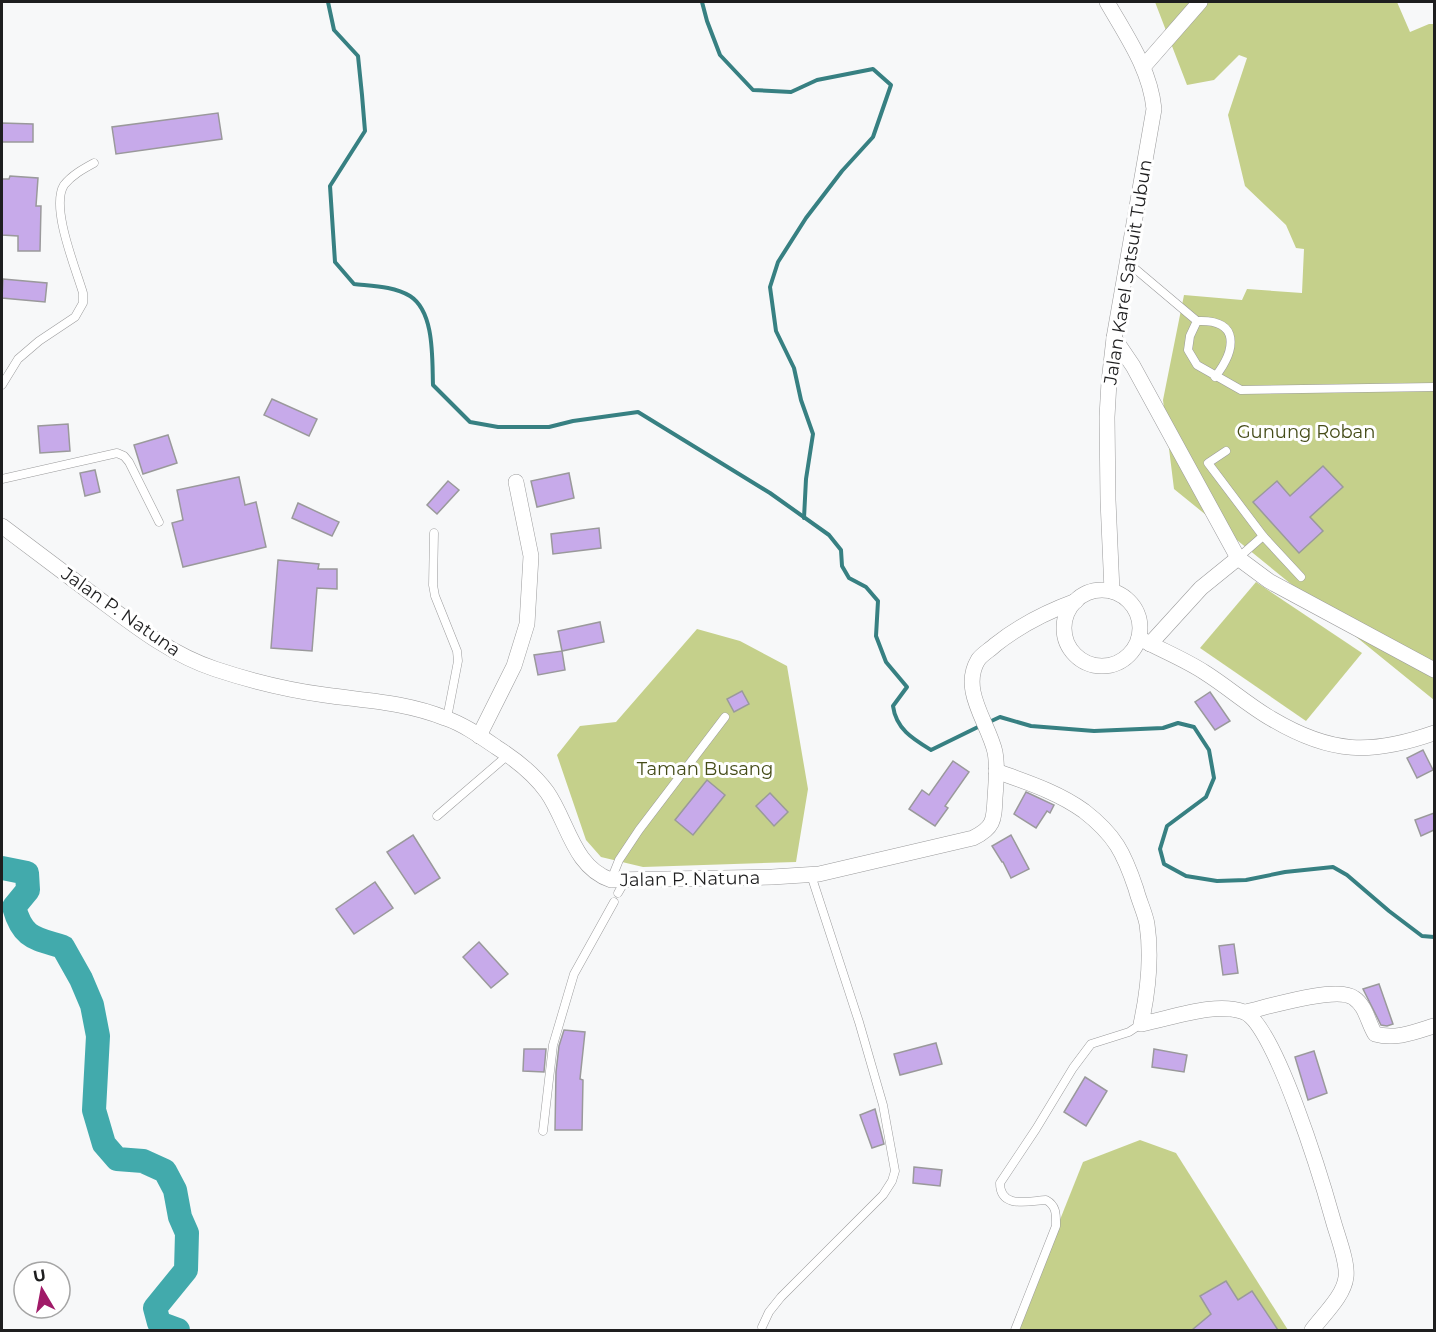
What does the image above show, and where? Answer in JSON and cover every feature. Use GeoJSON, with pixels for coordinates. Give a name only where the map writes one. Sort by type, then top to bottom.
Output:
{"type":"FeatureCollection","features":[{"type":"Feature","properties":{"kind":"street","name":"Jalan Karel Satsuit Tubun"},"geometry":{"type":"LineString","coordinates":[[1107,2],[1144,66],[1152,89],[1154,110],[1114,338],[1107,417],[1112,591]]}},
{"type":"Feature","properties":{"kind":"street"},"geometry":{"type":"LineString","coordinates":[[1144,66],[1200,2]]}},
{"type":"Feature","properties":{"kind":"street"},"geometry":{"type":"LineString","coordinates":[[1114,338],[1133,366],[1238,558],[1269,580],[1434,670]]}},
{"type":"Feature","properties":{"kind":"street"},"geometry":{"type":"LineString","coordinates":[[479,736],[514,666],[527,624],[531,556],[516,482]]}},
{"type":"Feature","properties":{"kind":"street","name":"Jalan P. Natuna"},"geometry":{"type":"LineString","coordinates":[[2,526],[141,631],[199,663],[273,685],[325,695],[384,701],[447,718],[479,736],[508,755],[532,775],[547,793],[586,865],[594,873],[618,885],[812,874],[839,870],[973,838],[983,833],[994,819],[995,753],[990,733],[971,685],[971,676],[979,658],[1010,633],[1042,614],[1076,601]]}},
{"type":"Feature","properties":{"kind":"street"},"geometry":{"type":"LineString","coordinates":[[1238,558],[1201,588],[1145,641],[1129,656],[1111,666],[1091,665],[1074,655],[1064,638],[1064,618],[1076,601],[1092,590],[1112,591],[1130,601],[1139,618],[1145,641],[1203,671],[1272,720],[1317,740],[1346,748],[1376,748],[1434,733]]}},
{"type":"Feature","properties":{"kind":"street"},"geometry":{"type":"LineString","coordinates":[[996,771],[1061,797],[1083,810],[1109,833],[1126,859],[1147,923],[1150,965],[1141,1024],[1185,1014],[1225,1009],[1245,1012],[1326,994],[1340,994],[1353,997],[1361,1005],[1375,1034],[1402,1036],[1434,1026]]}},
{"type":"Feature","properties":{"kind":"street"},"geometry":{"type":"LineString","coordinates":[[1245,1012],[1256,1023],[1268,1043],[1300,1115],[1342,1250],[1347,1276],[1343,1289],[1312,1330]]}},
{"type":"Feature","properties":{"kind":"lane"},"geometry":{"type":"LineString","coordinates":[[2,385],[18,359],[39,341],[75,317],[83,303],[83,293],[60,212],[60,196],[64,186],[74,174],[94,163]]}},
{"type":"Feature","properties":{"kind":"lane"},"geometry":{"type":"LineString","coordinates":[[1127,262],[1197,321],[1210,320],[1223,324],[1230,333],[1231,345],[1226,362],[1215,377]]}},
{"type":"Feature","properties":{"kind":"lane"},"geometry":{"type":"LineString","coordinates":[[1197,321],[1190,336],[1188,350],[1197,365],[1241,390],[1434,387]]}},
{"type":"Feature","properties":{"kind":"lane"},"geometry":{"type":"LineString","coordinates":[[1226,451],[1208,463],[1263,536],[1301,577]]}},
{"type":"Feature","properties":{"kind":"lane"},"geometry":{"type":"LineString","coordinates":[[2,479],[117,453],[124,456],[132,467],[159,522]]}},
{"type":"Feature","properties":{"kind":"lane"},"geometry":{"type":"LineString","coordinates":[[434,533],[433,585],[435,596],[457,651],[458,661],[447,718]]}},
{"type":"Feature","properties":{"kind":"lane"},"geometry":{"type":"LineString","coordinates":[[1238,558],[1263,536]]}},
{"type":"Feature","properties":{"kind":"lane"},"geometry":{"type":"LineString","coordinates":[[618,885],[619,860],[725,717]]}},
{"type":"Feature","properties":{"kind":"lane"},"geometry":{"type":"LineString","coordinates":[[437,816],[508,755]]}},
{"type":"Feature","properties":{"kind":"lane"},"geometry":{"type":"LineString","coordinates":[[762,1327],[769,1312],[781,1297],[883,1195],[895,1171],[883,1105],[812,874]]}},
{"type":"Feature","properties":{"kind":"lane"},"geometry":{"type":"LineString","coordinates":[[543,1131],[553,1045],[574,974],[614,902]]}},
{"type":"Feature","properties":{"kind":"lane"},"geometry":{"type":"LineString","coordinates":[[1015,1330],[1056,1226],[1056,1212],[1055,1207],[1046,1200],[1013,1202],[1004,1198],[1000,1191],[1000,1183],[1073,1068],[1091,1044],[1129,1032],[1141,1024]]}},
{"type":"Feature","properties":{"kind":"green space","name":"Gunung Roban"},"geometry":{"type":"Polygon","coordinates":[[[1155,2],[1397,2],[1410,32],[1434,24],[1434,700],[1174,489],[1163,400],[1184,295],[1242,300],[1247,289],[1302,293],[1304,249],[1296,248],[1286,225],[1245,186],[1228,115],[1247,58],[1239,55],[1214,80],[1187,85],[1155,2]]]}},
{"type":"Feature","properties":{"kind":"green space"},"geometry":{"type":"Polygon","coordinates":[[[1256,582],[1362,653],[1306,721],[1200,648],[1256,582]]]}},
{"type":"Feature","properties":{"kind":"green space","name":"Taman Busang"},"geometry":{"type":"Polygon","coordinates":[[[697,629],[740,641],[787,666],[808,789],[796,862],[643,867],[601,857],[586,840],[557,755],[580,726],[616,722],[697,629]]]}},
{"type":"Feature","properties":{"kind":"green space"},"geometry":{"type":"Polygon","coordinates":[[[1140,1140],[1176,1153],[1288,1330],[1016,1330],[1083,1162],[1140,1140]]]}},
{"type":"Feature","properties":{"kind":"building"},"geometry":{"type":"Polygon","coordinates":[[[218,113],[222,139],[116,154],[112,127],[218,113]]]}},
{"type":"Feature","properties":{"kind":"building"},"geometry":{"type":"Polygon","coordinates":[[[2,123],[33,124],[33,142],[2,142],[2,123]]]}},
{"type":"Feature","properties":{"kind":"building"},"geometry":{"type":"Polygon","coordinates":[[[10,176],[38,178],[36,206],[41,206],[40,251],[18,251],[18,236],[2,235],[2,179],[9,179],[10,176]]]}},
{"type":"Feature","properties":{"kind":"building"},"geometry":{"type":"Polygon","coordinates":[[[3,279],[47,283],[45,302],[2,298],[3,279]]]}},
{"type":"Feature","properties":{"kind":"building"},"geometry":{"type":"Polygon","coordinates":[[[272,399],[317,419],[309,436],[264,415],[272,399]]]}},
{"type":"Feature","properties":{"kind":"building"},"geometry":{"type":"Polygon","coordinates":[[[68,424],[70,451],[40,453],[38,426],[68,424]]]}},
{"type":"Feature","properties":{"kind":"building"},"geometry":{"type":"Polygon","coordinates":[[[168,435],[177,463],[143,474],[134,445],[168,435]]]}},
{"type":"Feature","properties":{"kind":"building"},"geometry":{"type":"Polygon","coordinates":[[[1323,466],[1343,487],[1310,517],[1323,531],[1299,553],[1253,502],[1277,481],[1290,496],[1323,466]]]}},
{"type":"Feature","properties":{"kind":"building"},"geometry":{"type":"Polygon","coordinates":[[[95,470],[100,492],[85,496],[80,473],[95,470]]]}},
{"type":"Feature","properties":{"kind":"building"},"geometry":{"type":"Polygon","coordinates":[[[569,473],[574,498],[537,507],[531,481],[569,473]]]}},
{"type":"Feature","properties":{"kind":"building"},"geometry":{"type":"Polygon","coordinates":[[[239,477],[245,505],[256,502],[266,547],[183,567],[172,523],[183,520],[177,490],[239,477]]]}},
{"type":"Feature","properties":{"kind":"building"},"geometry":{"type":"Polygon","coordinates":[[[448,481],[459,490],[437,514],[427,505],[448,481]]]}},
{"type":"Feature","properties":{"kind":"building"},"geometry":{"type":"Polygon","coordinates":[[[298,503],[339,522],[332,536],[292,518],[298,503]]]}},
{"type":"Feature","properties":{"kind":"building"},"geometry":{"type":"Polygon","coordinates":[[[599,528],[601,548],[553,554],[551,534],[599,528]]]}},
{"type":"Feature","properties":{"kind":"building"},"geometry":{"type":"Polygon","coordinates":[[[278,560],[319,564],[318,569],[337,569],[337,589],[317,588],[312,651],[271,648],[278,560]]]}},
{"type":"Feature","properties":{"kind":"building"},"geometry":{"type":"Polygon","coordinates":[[[600,622],[604,642],[562,651],[558,631],[600,622]]]}},
{"type":"Feature","properties":{"kind":"building"},"geometry":{"type":"Polygon","coordinates":[[[562,651],[565,670],[538,675],[534,655],[562,651]]]}},
{"type":"Feature","properties":{"kind":"building"},"geometry":{"type":"Polygon","coordinates":[[[742,691],[749,704],[734,712],[727,699],[742,691]]]}},
{"type":"Feature","properties":{"kind":"building"},"geometry":{"type":"Polygon","coordinates":[[[1210,692],[1230,721],[1215,730],[1195,702],[1210,692]]]}},
{"type":"Feature","properties":{"kind":"building"},"geometry":{"type":"Polygon","coordinates":[[[1423,750],[1433,770],[1417,778],[1407,758],[1423,750]]]}},
{"type":"Feature","properties":{"kind":"building"},"geometry":{"type":"Polygon","coordinates":[[[953,761],[969,772],[945,806],[948,808],[935,826],[909,809],[922,790],[929,795],[953,761]]]}},
{"type":"Feature","properties":{"kind":"building"},"geometry":{"type":"Polygon","coordinates":[[[707,780],[725,795],[693,835],[675,820],[707,780]]]}},
{"type":"Feature","properties":{"kind":"building"},"geometry":{"type":"Polygon","coordinates":[[[1026,792],[1054,805],[1050,813],[1047,811],[1036,828],[1014,814],[1026,792]]]}},
{"type":"Feature","properties":{"kind":"building"},"geometry":{"type":"Polygon","coordinates":[[[770,793],[788,812],[774,826],[756,806],[770,793]]]}},
{"type":"Feature","properties":{"kind":"building"},"geometry":{"type":"Polygon","coordinates":[[[1434,813],[1434,830],[1421,836],[1415,820],[1434,813]]]}},
{"type":"Feature","properties":{"kind":"building"},"geometry":{"type":"Polygon","coordinates":[[[413,835],[440,878],[415,894],[387,852],[413,835]]]}},
{"type":"Feature","properties":{"kind":"building"},"geometry":{"type":"Polygon","coordinates":[[[1011,835],[1029,869],[1011,878],[992,846],[1011,835]]]}},
{"type":"Feature","properties":{"kind":"building"},"geometry":{"type":"Polygon","coordinates":[[[375,882],[393,908],[354,934],[336,909],[375,882]]]}},
{"type":"Feature","properties":{"kind":"building"},"geometry":{"type":"Polygon","coordinates":[[[479,942],[508,974],[491,988],[463,957],[479,942]]]}},
{"type":"Feature","properties":{"kind":"building"},"geometry":{"type":"Polygon","coordinates":[[[1234,944],[1238,973],[1223,975],[1219,946],[1234,944]]]}},
{"type":"Feature","properties":{"kind":"building"},"geometry":{"type":"Polygon","coordinates":[[[1379,984],[1393,1024],[1387,1026],[1381,1025],[1363,989],[1379,984]]]}},
{"type":"Feature","properties":{"kind":"building"},"geometry":{"type":"Polygon","coordinates":[[[564,1030],[585,1032],[580,1079],[583,1080],[582,1130],[555,1130],[556,1072],[559,1046],[564,1030]]]}},
{"type":"Feature","properties":{"kind":"building"},"geometry":{"type":"Polygon","coordinates":[[[936,1043],[942,1064],[900,1075],[894,1054],[936,1043]]]}},
{"type":"Feature","properties":{"kind":"building"},"geometry":{"type":"Polygon","coordinates":[[[524,1049],[546,1049],[544,1072],[523,1071],[524,1049]]]}},
{"type":"Feature","properties":{"kind":"building"},"geometry":{"type":"Polygon","coordinates":[[[1154,1049],[1187,1055],[1184,1072],[1152,1067],[1154,1049]]]}},
{"type":"Feature","properties":{"kind":"building"},"geometry":{"type":"Polygon","coordinates":[[[1314,1051],[1327,1093],[1308,1100],[1295,1057],[1314,1051]]]}},
{"type":"Feature","properties":{"kind":"building"},"geometry":{"type":"Polygon","coordinates":[[[1085,1077],[1107,1091],[1086,1126],[1064,1112],[1085,1077]]]}},
{"type":"Feature","properties":{"kind":"building"},"geometry":{"type":"Polygon","coordinates":[[[875,1109],[884,1144],[872,1148],[860,1115],[875,1109]]]}},
{"type":"Feature","properties":{"kind":"building"},"geometry":{"type":"Polygon","coordinates":[[[914,1167],[942,1170],[940,1186],[913,1183],[914,1167]]]}},
{"type":"Feature","properties":{"kind":"building"},"geometry":{"type":"Polygon","coordinates":[[[1226,1281],[1238,1300],[1252,1291],[1278,1330],[1192,1330],[1211,1314],[1200,1296],[1226,1281]]]}},
{"type":"Feature","properties":{"kind":"waterway"},"geometry":{"type":"LineString","coordinates":[[328,2],[334,30],[358,56],[365,131],[330,186],[335,262],[354,284],[397,290],[418,303],[428,325],[432,350],[433,385],[470,422],[498,427],[549,427],[573,421],[638,412],[770,493],[829,535],[841,550],[842,566],[849,578],[866,587],[878,601],[876,636],[886,662],[907,687],[893,706],[898,721],[906,732],[931,750],[980,726]]}},
{"type":"Feature","properties":{"kind":"waterway"},"geometry":{"type":"LineString","coordinates":[[702,2],[720,55],[753,90],[791,92],[817,80],[873,69],[891,85],[873,137],[842,171],[806,218],[778,262],[770,287],[776,331],[794,368],[801,400],[813,434],[806,479],[804,518]]}},
{"type":"Feature","properties":{"kind":"waterway"},"geometry":{"type":"LineString","coordinates":[[987,723],[1000,717],[1031,726],[1094,731],[1163,728],[1178,723],[1194,727],[1209,750],[1214,778],[1206,797],[1167,826],[1160,849],[1164,864],[1186,876],[1217,881],[1246,880],[1285,872],[1333,867],[1347,875],[1422,936],[1434,937]]}},
{"type":"Feature","properties":{"kind":"waterway"},"geometry":{"type":"LineString","coordinates":[[2,868],[27,873],[28,890],[14,907],[18,918],[31,936],[63,947],[92,1005],[98,1036],[94,1110],[104,1144],[117,1159],[143,1161],[165,1171],[175,1190],[180,1217],[187,1233],[186,1270],[155,1308],[159,1323],[178,1330]]}}]}
